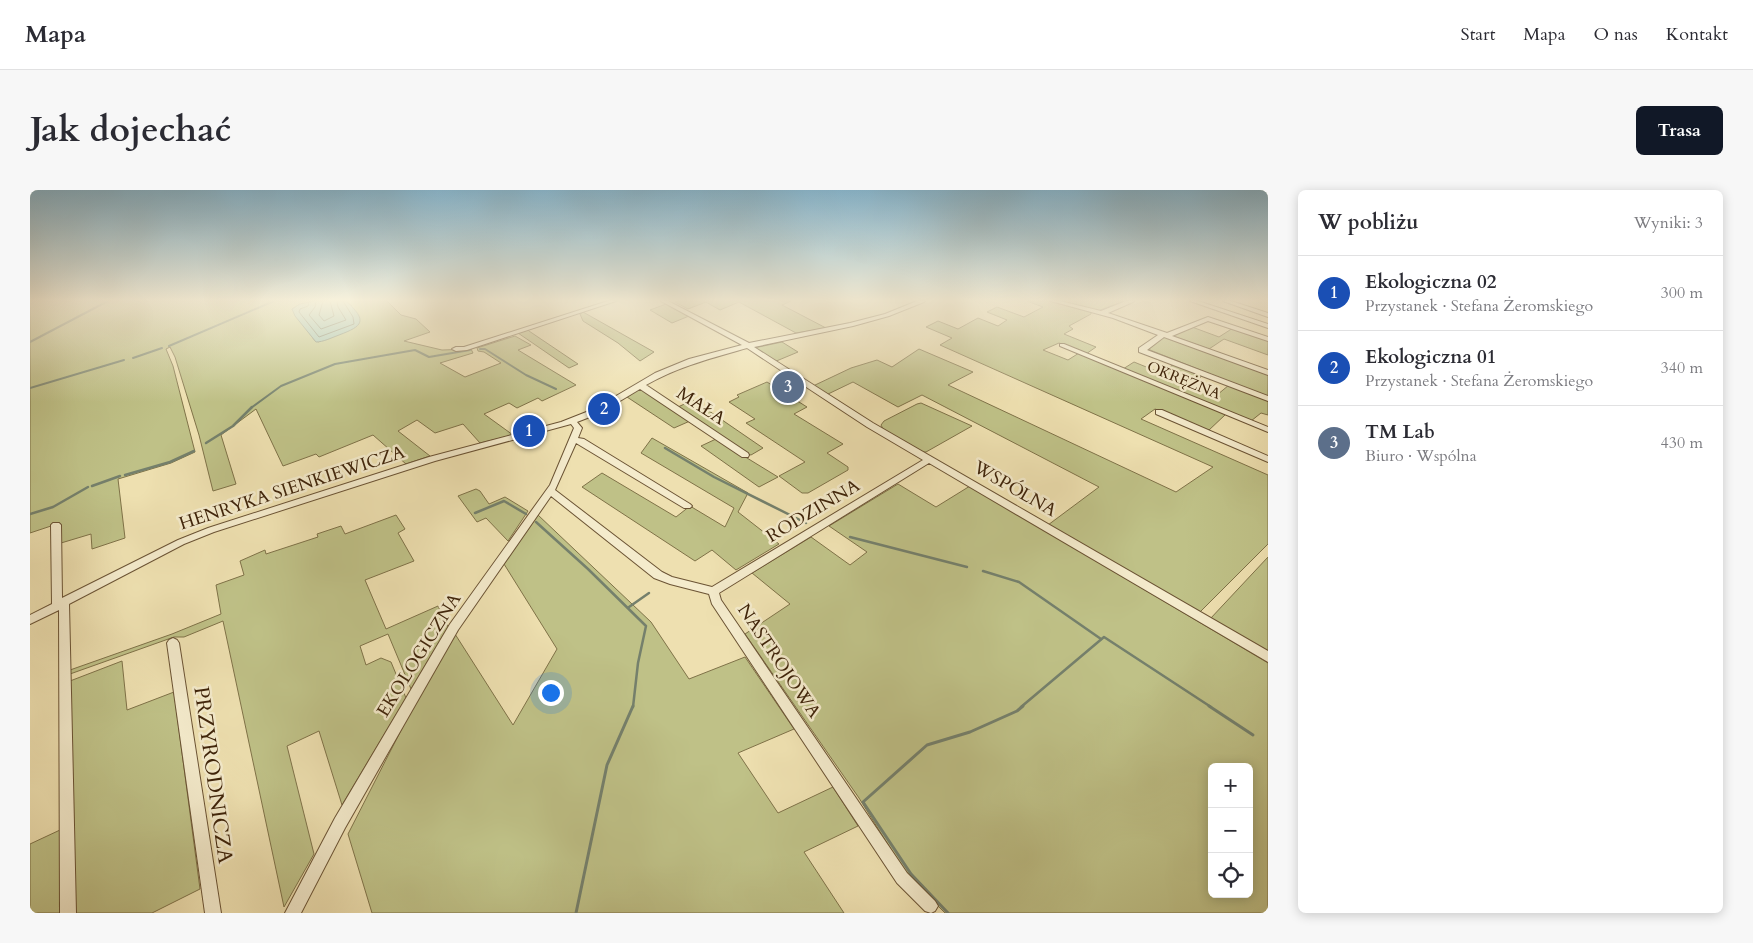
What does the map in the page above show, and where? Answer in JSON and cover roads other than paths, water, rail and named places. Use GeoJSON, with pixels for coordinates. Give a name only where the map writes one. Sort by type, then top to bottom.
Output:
{"type":"FeatureCollection","features":[{"type":"Feature","properties":{"kind":"street"},"geometry":{"type":"LineString","coordinates":[[456,349],[465,349],[509,335]]}},
{"type":"Feature","properties":{"kind":"street","name":"WSPÓLNA"},"geometry":{"type":"LineString","coordinates":[[726,335],[929,460],[1268,657]]}},
{"type":"Feature","properties":{"kind":"street","name":"HENRYKA SIENKIEWICZA"},"geometry":{"type":"LineString","coordinates":[[30,620],[181,542],[211,530],[432,459],[573,421],[597,411],[678,365],[747,346],[803,335]]}},
{"type":"Feature","properties":{"kind":"street"},"geometry":{"type":"LineString","coordinates":[[1268,373],[1166,335],[1142,350],[1268,399]]}},
{"type":"Feature","properties":{"kind":"street"},"geometry":{"type":"LineString","coordinates":[[1255,335],[1268,339]]}},
{"type":"Feature","properties":{"kind":"street","name":"OKRĘŻNA"},"geometry":{"type":"LineString","coordinates":[[1062,345],[1268,430]]}},
{"type":"Feature","properties":{"kind":"street","name":"MAŁA"},"geometry":{"type":"LineString","coordinates":[[640,385],[745,455]]}},
{"type":"Feature","properties":{"kind":"street"},"geometry":{"type":"LineString","coordinates":[[1159,412],[1268,458]]}},
{"type":"Feature","properties":{"kind":"street","name":"EKOLOGICZNA"},"geometry":{"type":"LineString","coordinates":[[293,913],[340,823],[454,627],[557,479],[578,428],[573,421]]}},
{"type":"Feature","properties":{"kind":"street"},"geometry":{"type":"LineString","coordinates":[[574,440],[581,441],[687,506]]}},
{"type":"Feature","properties":{"kind":"street","name":"RODZINNA"},"geometry":{"type":"LineString","coordinates":[[713,591],[929,460]]}},
{"type":"Feature","properties":{"kind":"street"},"geometry":{"type":"LineString","coordinates":[[550,491],[658,575],[713,591]]}},
{"type":"Feature","properties":{"kind":"street"},"geometry":{"type":"LineString","coordinates":[[56,525],[60,604],[68,913]]}},
{"type":"Feature","properties":{"kind":"street","name":"NASTROJOWA"},"geometry":{"type":"LineString","coordinates":[[713,591],[716,601],[725,615],[902,878],[930,906]]}},
{"type":"Feature","properties":{"kind":"street","name":"PRZYRODNICZA"},"geometry":{"type":"LineString","coordinates":[[173,643],[212,913]]}},
{"type":"Feature","properties":{"kind":"water"},"geometry":{"type":"Polygon","coordinates":[[[310,335],[340,335],[324,341],[316,342],[310,335]]]}},
{"type":"Feature","properties":{"kind":"waterway"},"geometry":{"type":"LineString","coordinates":[[30,342],[44,335]]}},
{"type":"Feature","properties":{"kind":"waterway"},"geometry":{"type":"LineString","coordinates":[[169,346],[195,335]]}},
{"type":"Feature","properties":{"kind":"waterway"},"geometry":{"type":"LineString","coordinates":[[133,358],[162,348]]}},
{"type":"Feature","properties":{"kind":"waterway"},"geometry":{"type":"LineString","coordinates":[[480,349],[485,349],[526,375],[556,389]]}},
{"type":"Feature","properties":{"kind":"waterway"},"geometry":{"type":"LineString","coordinates":[[251,408],[281,386],[335,364],[415,350],[429,357],[470,350]]}},
{"type":"Feature","properties":{"kind":"waterway"},"geometry":{"type":"LineString","coordinates":[[30,388],[124,360]]}},
{"type":"Feature","properties":{"kind":"waterway"},"geometry":{"type":"LineString","coordinates":[[206,443],[233,426],[251,408]]}},
{"type":"Feature","properties":{"kind":"waterway"},"geometry":{"type":"LineString","coordinates":[[665,448],[714,477],[806,523]]}},
{"type":"Feature","properties":{"kind":"waterway"},"geometry":{"type":"LineString","coordinates":[[125,475],[170,462],[194,451]]}},
{"type":"Feature","properties":{"kind":"waterway"},"geometry":{"type":"LineString","coordinates":[[92,486],[120,476]]}},
{"type":"Feature","properties":{"kind":"waterway"},"geometry":{"type":"LineString","coordinates":[[30,514],[53,507],[88,487]]}},
{"type":"Feature","properties":{"kind":"waterway"},"geometry":{"type":"LineString","coordinates":[[475,513],[504,501],[526,514]]}},
{"type":"Feature","properties":{"kind":"waterway"},"geometry":{"type":"LineString","coordinates":[[536,522],[588,569],[646,626],[638,663],[633,707]]}},
{"type":"Feature","properties":{"kind":"waterway"},"geometry":{"type":"LineString","coordinates":[[850,537],[967,567]]}},
{"type":"Feature","properties":{"kind":"waterway"},"geometry":{"type":"LineString","coordinates":[[983,571],[1019,582],[1101,639]]}},
{"type":"Feature","properties":{"kind":"waterway"},"geometry":{"type":"LineString","coordinates":[[629,607],[649,593]]}},
{"type":"Feature","properties":{"kind":"waterway"},"geometry":{"type":"LineString","coordinates":[[1021,707],[1104,637],[1211,707]]}},
{"type":"Feature","properties":{"kind":"waterway"},"geometry":{"type":"LineString","coordinates":[[576,913],[607,765],[633,706]]}},
{"type":"Feature","properties":{"kind":"waterway"},"geometry":{"type":"LineString","coordinates":[[948,913],[911,874],[863,802],[927,745],[970,732],[1017,711],[1023,706]]}},
{"type":"Feature","properties":{"kind":"waterway"},"geometry":{"type":"LineString","coordinates":[[1209,706],[1253,735]]}},
{"type":"Feature","properties":{"kind":"place","name":"TM Lab"},"geometry":{"type":"Point","coordinates":[788,387]}},
{"type":"Feature","properties":{"kind":"place","name":"Ekologiczna 01"},"geometry":{"type":"Point","coordinates":[604,409]}},
{"type":"Feature","properties":{"kind":"place","name":"Ekologiczna 02"},"geometry":{"type":"Point","coordinates":[529,431]}}]}
